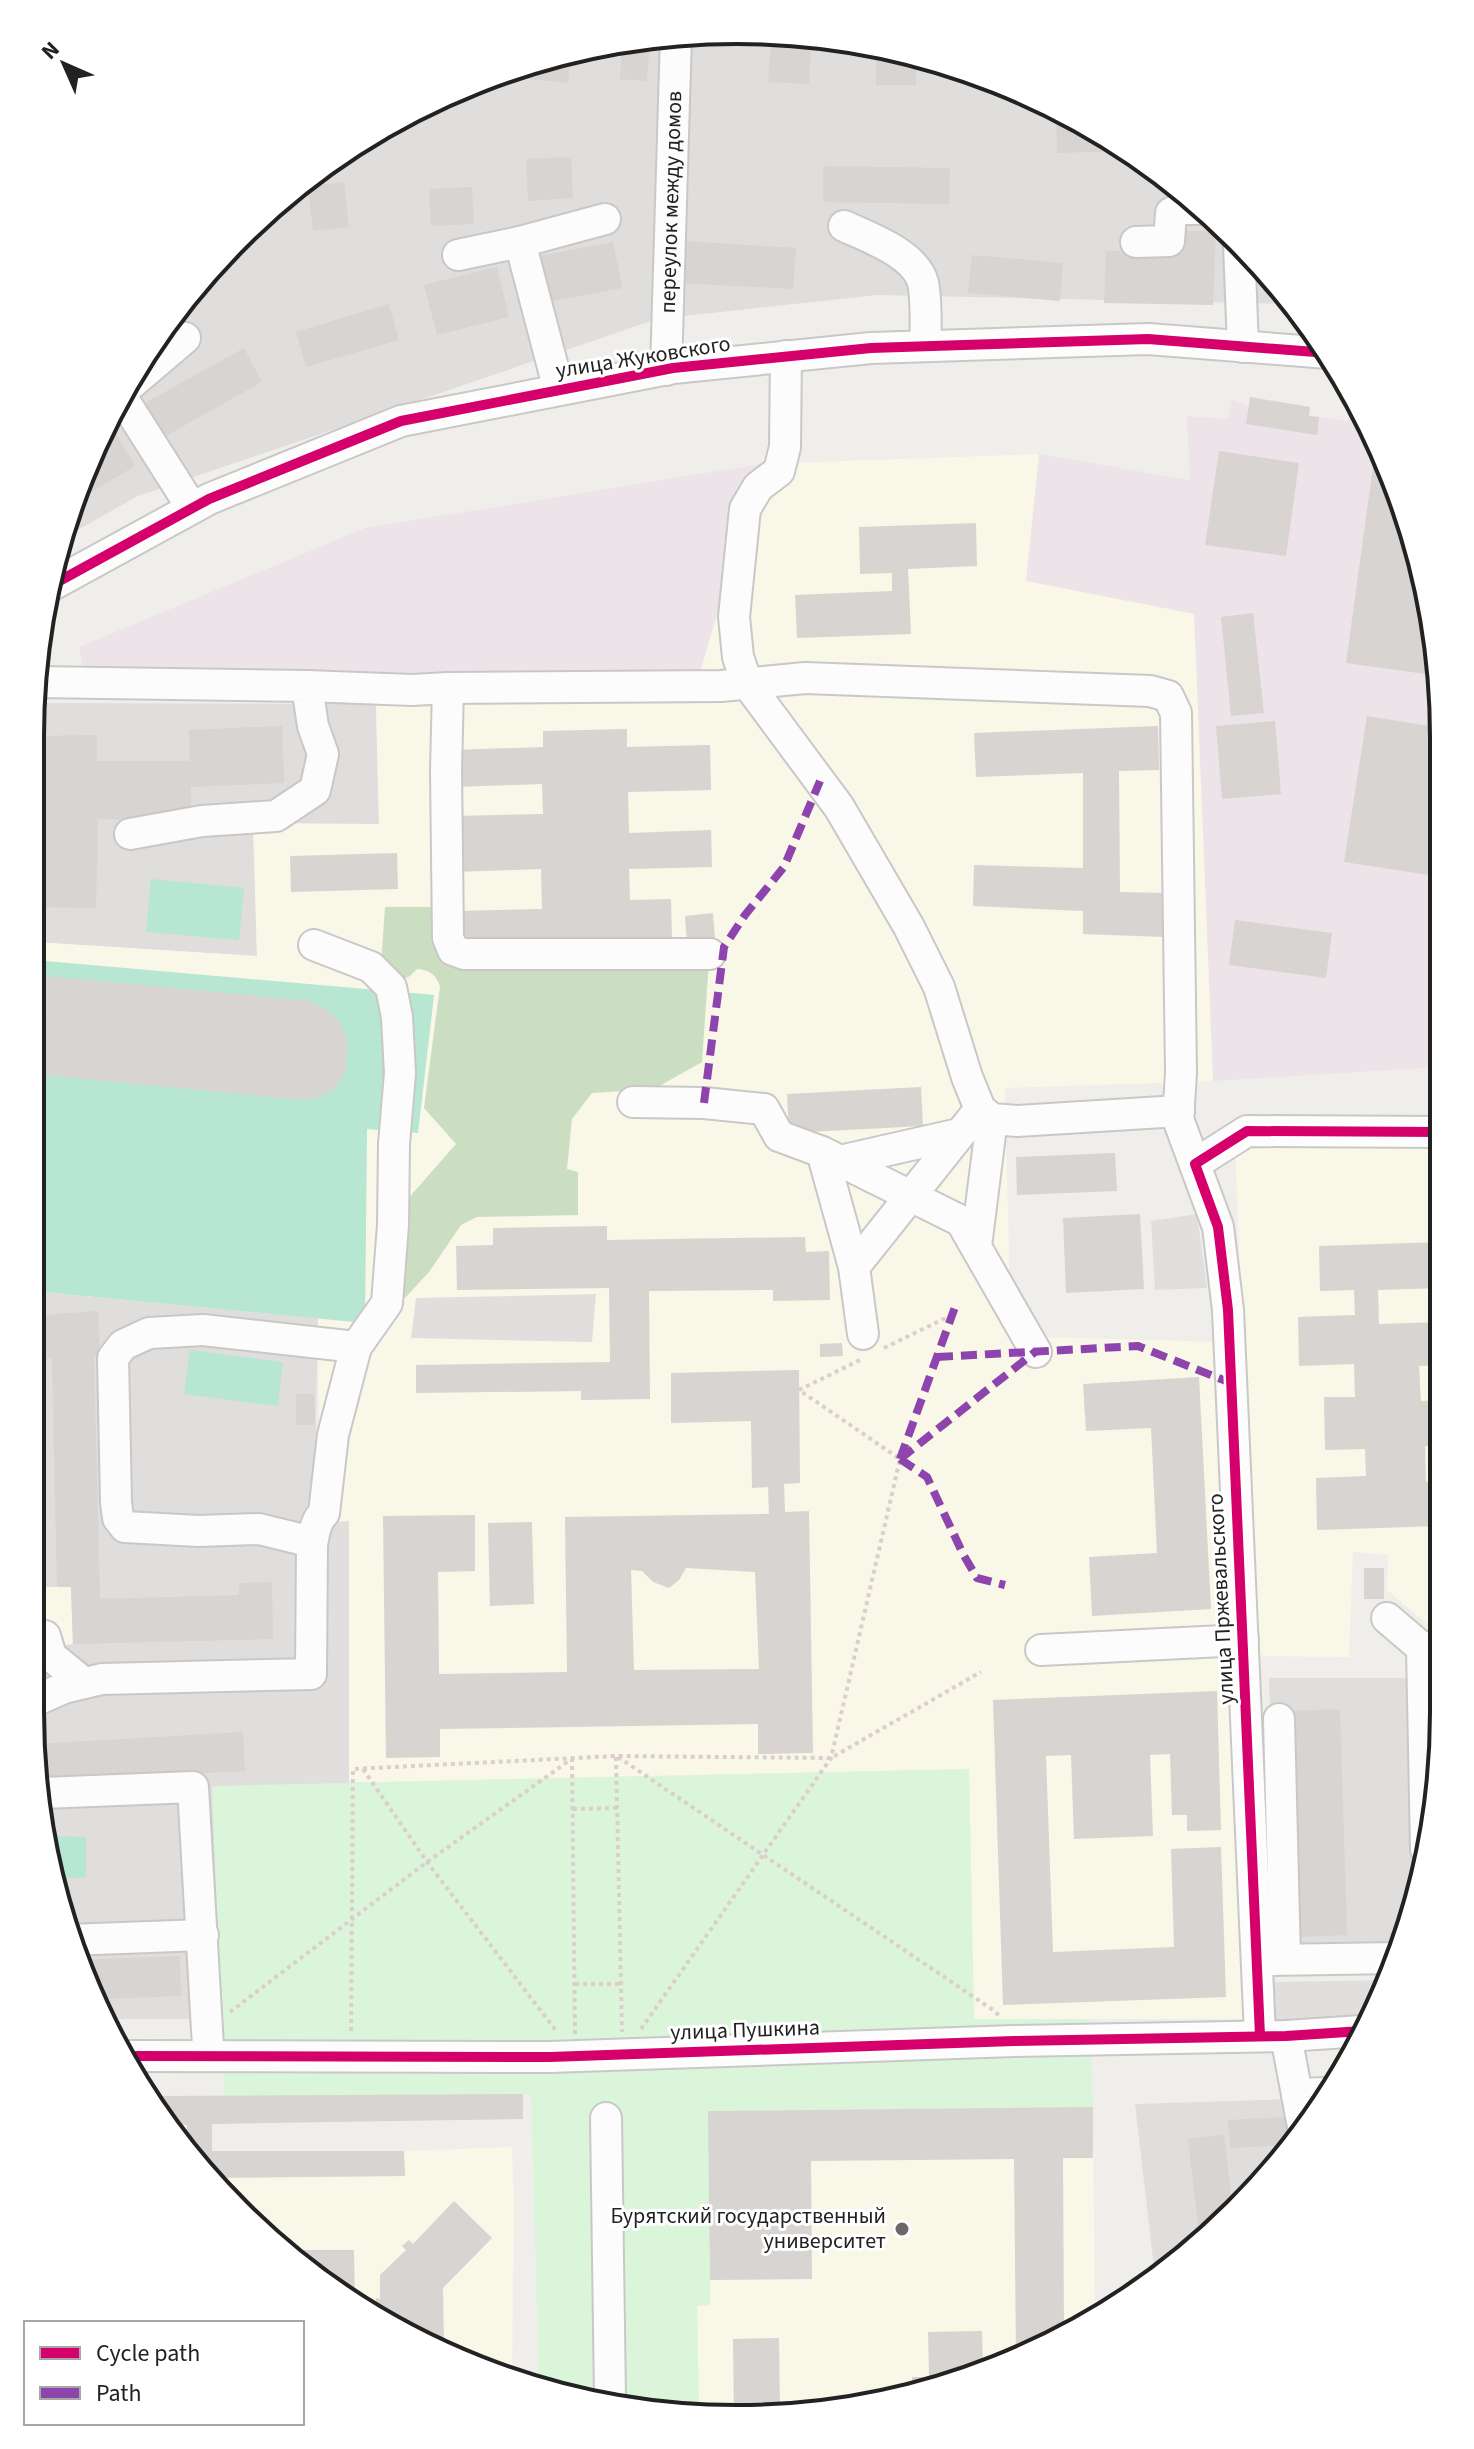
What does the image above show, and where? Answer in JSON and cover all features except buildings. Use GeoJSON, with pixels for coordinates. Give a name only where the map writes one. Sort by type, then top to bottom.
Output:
{"type":"FeatureCollection","features":[{"type":"Feature","properties":{"kind":"street","name":"переулок между домов"},"geometry":{"type":"LineString","coordinates":[[666,370],[676,47]]}},
{"type":"Feature","properties":{"kind":"street"},"geometry":{"type":"LineString","coordinates":[[1136,242],[1169,241],[1171,213],[1186,209]]}},
{"type":"Feature","properties":{"kind":"street"},"geometry":{"type":"LineString","coordinates":[[458,255],[605,219]]}},
{"type":"Feature","properties":{"kind":"street"},"geometry":{"type":"LineString","coordinates":[[844,226],[885,244],[905,258],[923,281],[926,346]]}},
{"type":"Feature","properties":{"kind":"street"},"geometry":{"type":"LineString","coordinates":[[520,242],[559,390]]}},
{"type":"Feature","properties":{"kind":"street"},"geometry":{"type":"LineString","coordinates":[[1240,260],[1243,347]]}},
{"type":"Feature","properties":{"kind":"street"},"geometry":{"type":"LineString","coordinates":[[152,366],[185,338]]}},
{"type":"Feature","properties":{"kind":"street","name":"улица Жуковского"},"geometry":{"type":"LineString","coordinates":[[63,579],[209,499],[401,421],[666,370],[871,348],[1148,339],[1313,352]]}},
{"type":"Feature","properties":{"kind":"street"},"geometry":{"type":"LineString","coordinates":[[786,356],[785,447],[779,471],[758,487],[745,509],[734,617],[738,657],[747,683],[839,807],[909,927],[939,987],[967,1077],[986,1114],[976,1246]]}},
{"type":"Feature","properties":{"kind":"street"},"geometry":{"type":"LineString","coordinates":[[128,407],[192,508]]}},
{"type":"Feature","properties":{"kind":"street","name":"улица Пржевальского"},"geometry":{"type":"LineString","coordinates":[[747,683],[805,678],[1150,691],[1168,696],[1176,713],[1181,1073],[1178,1119],[1218,1227],[1228,1310],[1243,1640],[1272,1959],[1273,2036],[1312,2094]]}},
{"type":"Feature","properties":{"kind":"street"},"geometry":{"type":"LineString","coordinates":[[46,682],[412,690],[721,686],[747,683]]}},
{"type":"Feature","properties":{"kind":"street"},"geometry":{"type":"LineString","coordinates":[[130,834],[202,821],[276,816],[315,790],[323,754],[313,726],[307,686]]}},
{"type":"Feature","properties":{"kind":"street"},"geometry":{"type":"LineString","coordinates":[[448,688],[448,938],[453,950],[464,954],[710,954]]}},
{"type":"Feature","properties":{"kind":"street"},"geometry":{"type":"LineString","coordinates":[[44,1697],[64,1688],[102,1679],[311,1674],[312,1542],[324,1513],[333,1435],[356,1347],[387,1303],[400,1073],[397,1017],[391,987],[371,967],[314,945]]}},
{"type":"Feature","properties":{"kind":"street"},"geometry":{"type":"LineString","coordinates":[[633,1102],[704,1103],[764,1109],[779,1136],[831,1157],[961,1221],[1036,1352]]}},
{"type":"Feature","properties":{"kind":"street"},"geometry":{"type":"LineString","coordinates":[[854,1267],[959,1134],[986,1114],[1017,1121],[1179,1111]]}},
{"type":"Feature","properties":{"kind":"street"},"geometry":{"type":"LineString","coordinates":[[1195,1164],[1247,1131],[1430,1132]]}},
{"type":"Feature","properties":{"kind":"street"},"geometry":{"type":"LineString","coordinates":[[831,1157],[959,1134]]}},
{"type":"Feature","properties":{"kind":"street"},"geometry":{"type":"LineString","coordinates":[[831,1157],[854,1267],[863,1334]]}},
{"type":"Feature","properties":{"kind":"street"},"geometry":{"type":"LineString","coordinates":[[312,1542],[259,1529],[199,1531],[125,1527],[118,1518],[116,1502],[113,1358],[123,1345],[149,1333],[203,1330],[356,1347]]}},
{"type":"Feature","properties":{"kind":"street"},"geometry":{"type":"LineString","coordinates":[[1387,1618],[1430,1647],[1428,1770]]}},
{"type":"Feature","properties":{"kind":"street"},"geometry":{"type":"LineString","coordinates":[[45,1636],[51,1656],[84,1683]]}},
{"type":"Feature","properties":{"kind":"street"},"geometry":{"type":"LineString","coordinates":[[1041,1650],[1243,1640]]}},
{"type":"Feature","properties":{"kind":"street"},"geometry":{"type":"LineString","coordinates":[[1279,1719],[1272,1959],[1384,1958]]}},
{"type":"Feature","properties":{"kind":"street"},"geometry":{"type":"LineString","coordinates":[[49,1793],[193,1787],[208,2047]]}},
{"type":"Feature","properties":{"kind":"street"},"geometry":{"type":"LineString","coordinates":[[83,1939],[203,1935]]}},
{"type":"Feature","properties":{"kind":"street","name":"улица Пушкина"},"geometry":{"type":"LineString","coordinates":[[136,2056],[575,2056],[1352,2032]]}},
{"type":"Feature","properties":{"kind":"street"},"geometry":{"type":"LineString","coordinates":[[606,2118],[610,2393]]}},
{"type":"Feature","properties":{"kind":"path"},"geometry":{"type":"LineString","coordinates":[[623,2054],[831,1758],[900,1459],[799,1390]]}},
{"type":"Feature","properties":{"kind":"path"},"geometry":{"type":"LineString","coordinates":[[351,2056],[353,1769],[616,1756],[831,1758],[981,1672]]}},
{"type":"Feature","properties":{"kind":"path"},"geometry":{"type":"LineString","coordinates":[[616,1756],[623,2054]]}},
{"type":"Feature","properties":{"kind":"path"},"geometry":{"type":"LineString","coordinates":[[616,1756],[996,2012],[1014,2041]]}},
{"type":"Feature","properties":{"kind":"path"},"geometry":{"type":"LineString","coordinates":[[572,1758],[575,2056]]}},
{"type":"Feature","properties":{"kind":"path"},"geometry":{"type":"LineString","coordinates":[[221,2019],[427,1862],[572,1758]]}},
{"type":"Feature","properties":{"kind":"path"},"geometry":{"type":"LineString","coordinates":[[363,1769],[427,1862],[575,2056]]}},
{"type":"Feature","properties":{"kind":"path"},"geometry":{"type":"LineString","coordinates":[[573,1809],[617,1808]]}},
{"type":"Feature","properties":{"kind":"path"},"geometry":{"type":"LineString","coordinates":[[575,1984],[621,1984]]}},
{"type":"Feature","properties":{"kind":"shaded area"},"geometry":{"type":"Polygon","coordinates":[[[692,45],[782,45],[872,57],[960,81],[1044,115],[1122,161],[1194,216],[1227,247],[1278,304],[877,295],[657,319],[138,496],[76,531],[115,430],[137,390],[187,315],[247,247],[315,187],[352,161],[430,115],[514,81],[602,57],[692,45]]]}},
{"type":"Feature","properties":{"kind":"shaded area"},"geometry":{"type":"Polygon","coordinates":[[[1232,399],[1249,407],[1348,421],[1349,412],[1393,514],[1417,602],[1424,647],[1430,737],[1430,1068],[1213,1081],[1194,614],[1025,581],[1039,454],[1190,480],[1187,416],[1228,419],[1232,399]]]}},
{"type":"Feature","properties":{"kind":"shaded area"},"geometry":{"type":"Polygon","coordinates":[[[1039,454],[1026,581],[1194,614],[1213,1081],[1005,1088],[1011,1336],[1222,1342],[1247,2019],[974,2019],[969,1769],[323,1783],[318,1318],[44,1292],[44,943],[257,956],[253,823],[379,824],[376,704],[696,702],[700,673],[761,464],[1039,454]]]}},
{"type":"Feature","properties":{"kind":"shaded area"},"geometry":{"type":"Polygon","coordinates":[[[761,464],[700,673],[85,679],[79,647],[365,528],[761,464]]]}},
{"type":"Feature","properties":{"kind":"shaded area"},"geometry":{"type":"Polygon","coordinates":[[[45,703],[376,704],[379,825],[253,823],[257,956],[44,943],[45,703]]]}},
{"type":"Feature","properties":{"kind":"shaded area"},"geometry":{"type":"Polygon","coordinates":[[[1430,1133],[1430,1626],[1387,1590],[1388,1555],[1353,1552],[1349,1657],[1254,1656],[1235,1139],[1430,1133]]]}},
{"type":"Feature","properties":{"kind":"shaded area"},"geometry":{"type":"Polygon","coordinates":[[[1197,1214],[1207,1288],[1155,1290],[1151,1221],[1197,1214]]]}},
{"type":"Feature","properties":{"kind":"shaded area"},"geometry":{"type":"Polygon","coordinates":[[[44,1292],[318,1318],[314,1530],[323,1783],[221,2019],[115,2019],[81,1935],[57,1847],[45,1757],[44,1292]]]}},
{"type":"Feature","properties":{"kind":"shaded area"},"geometry":{"type":"Polygon","coordinates":[[[596,1294],[592,1342],[411,1338],[416,1298],[596,1294]]]}},
{"type":"Feature","properties":{"kind":"shaded area"},"geometry":{"type":"Polygon","coordinates":[[[349,1521],[349,1783],[292,1784],[285,1682],[325,1679],[325,1523],[349,1521]]]}},
{"type":"Feature","properties":{"kind":"shaded area"},"geometry":{"type":"Polygon","coordinates":[[[304,1568],[305,1664],[288,1665],[286,1570],[304,1568]]]}},
{"type":"Feature","properties":{"kind":"shaded area"},"geometry":{"type":"Polygon","coordinates":[[[44,1587],[71,1587],[73,1644],[44,1647],[44,1587]]]}},
{"type":"Feature","properties":{"kind":"shaded area"},"geometry":{"type":"Polygon","coordinates":[[[1269,1678],[1430,1678],[1429,1757],[1424,1802],[1417,1847],[1389,1946],[1277,1948],[1269,1678]]]}},
{"type":"Feature","properties":{"kind":"shaded area"},"geometry":{"type":"Polygon","coordinates":[[[1376,1980],[1357,2022],[1270,2026],[1270,1982],[1376,1980]]]}},
{"type":"Feature","properties":{"kind":"shaded area"},"geometry":{"type":"Polygon","coordinates":[[[1312,2098],[1287,2134],[1227,2202],[1154,2266],[1135,2104],[1312,2098]]]}},
{"type":"Feature","properties":{"kind":"shaded area","name":"Бурятский государственный университет"},"geometry":{"type":"Polygon","coordinates":[[[1093,2107],[1095,2305],[1044,2334],[1002,2352],[916,2381],[872,2392],[782,2404],[699,2404],[697,2305],[710,2304],[708,2111],[1093,2107]]]}},
{"type":"Feature","properties":{"kind":"shaded area"},"geometry":{"type":"Polygon","coordinates":[[[512,2147],[512,2367],[430,2334],[352,2288],[280,2233],[224,2178],[405,2176],[404,2151],[512,2147]]]}},
{"type":"Feature","properties":{"kind":"green space"},"geometry":{"type":"Polygon","coordinates":[[[151,879],[244,888],[239,940],[146,932],[151,879]]]}},
{"type":"Feature","properties":{"kind":"green space"},"geometry":{"type":"Polygon","coordinates":[[[385,907],[440,907],[709,961],[702,1062],[654,1089],[592,1093],[572,1119],[567,1169],[578,1172],[578,1215],[477,1217],[461,1225],[429,1272],[405,1298],[394,1305],[398,1210],[456,1144],[424,1108],[440,986],[432,973],[425,970],[417,969],[399,981],[381,965],[385,907]]]}},
{"type":"Feature","properties":{"kind":"green space"},"geometry":{"type":"Polygon","coordinates":[[[44,961],[434,995],[418,1133],[367,1129],[365,1323],[44,1292],[44,961]]]}},
{"type":"Feature","properties":{"kind":"green space"},"geometry":{"type":"Polygon","coordinates":[[[190,1350],[283,1362],[278,1406],[184,1394],[190,1350]]]}},
{"type":"Feature","properties":{"kind":"green space"},"geometry":{"type":"Polygon","coordinates":[[[969,1769],[974,2019],[1090,2019],[1093,2107],[709,2111],[710,2305],[697,2306],[699,2404],[602,2392],[539,2375],[531,2094],[224,2096],[212,1786],[969,1769]]]}},
{"type":"Feature","properties":{"kind":"green space"},"geometry":{"type":"Polygon","coordinates":[[[55,1836],[86,1837],[86,1878],[65,1878],[55,1836]]]}},
{"type":"Feature","properties":{"kind":"marked path"},"geometry":{"type":"LineString","coordinates":[[704,1103],[724,947],[784,867],[820,781]]}},
{"type":"Feature","properties":{"kind":"marked path"},"geometry":{"type":"LineString","coordinates":[[900,1459],[955,1307]]}},
{"type":"Feature","properties":{"kind":"marked path"},"geometry":{"type":"LineString","coordinates":[[937,1357],[1138,1346],[1231,1383]]}},
{"type":"Feature","properties":{"kind":"marked path"},"geometry":{"type":"LineString","coordinates":[[900,1459],[1035,1352]]}},
{"type":"Feature","properties":{"kind":"marked path"},"geometry":{"type":"LineString","coordinates":[[900,1459],[927,1477],[977,1578],[1005,1585]]}},
{"type":"Feature","properties":{"kind":"cycle path"},"geometry":{"type":"LineString","coordinates":[[63,579],[209,499],[401,421],[673,368],[871,348],[1148,339],[1313,352]]}},
{"type":"Feature","properties":{"kind":"cycle path"},"geometry":{"type":"LineString","coordinates":[[1260,2036],[1228,1310],[1218,1227],[1195,1164],[1247,1131],[1430,1132]]}},
{"type":"Feature","properties":{"kind":"cycle path"},"geometry":{"type":"LineString","coordinates":[[136,2056],[550,2057],[1352,2032]]}},
{"type":"Feature","properties":{"kind":"place","name":"Бурятский государственный университет"},"geometry":{"type":"Point","coordinates":[902,2229]}}]}
